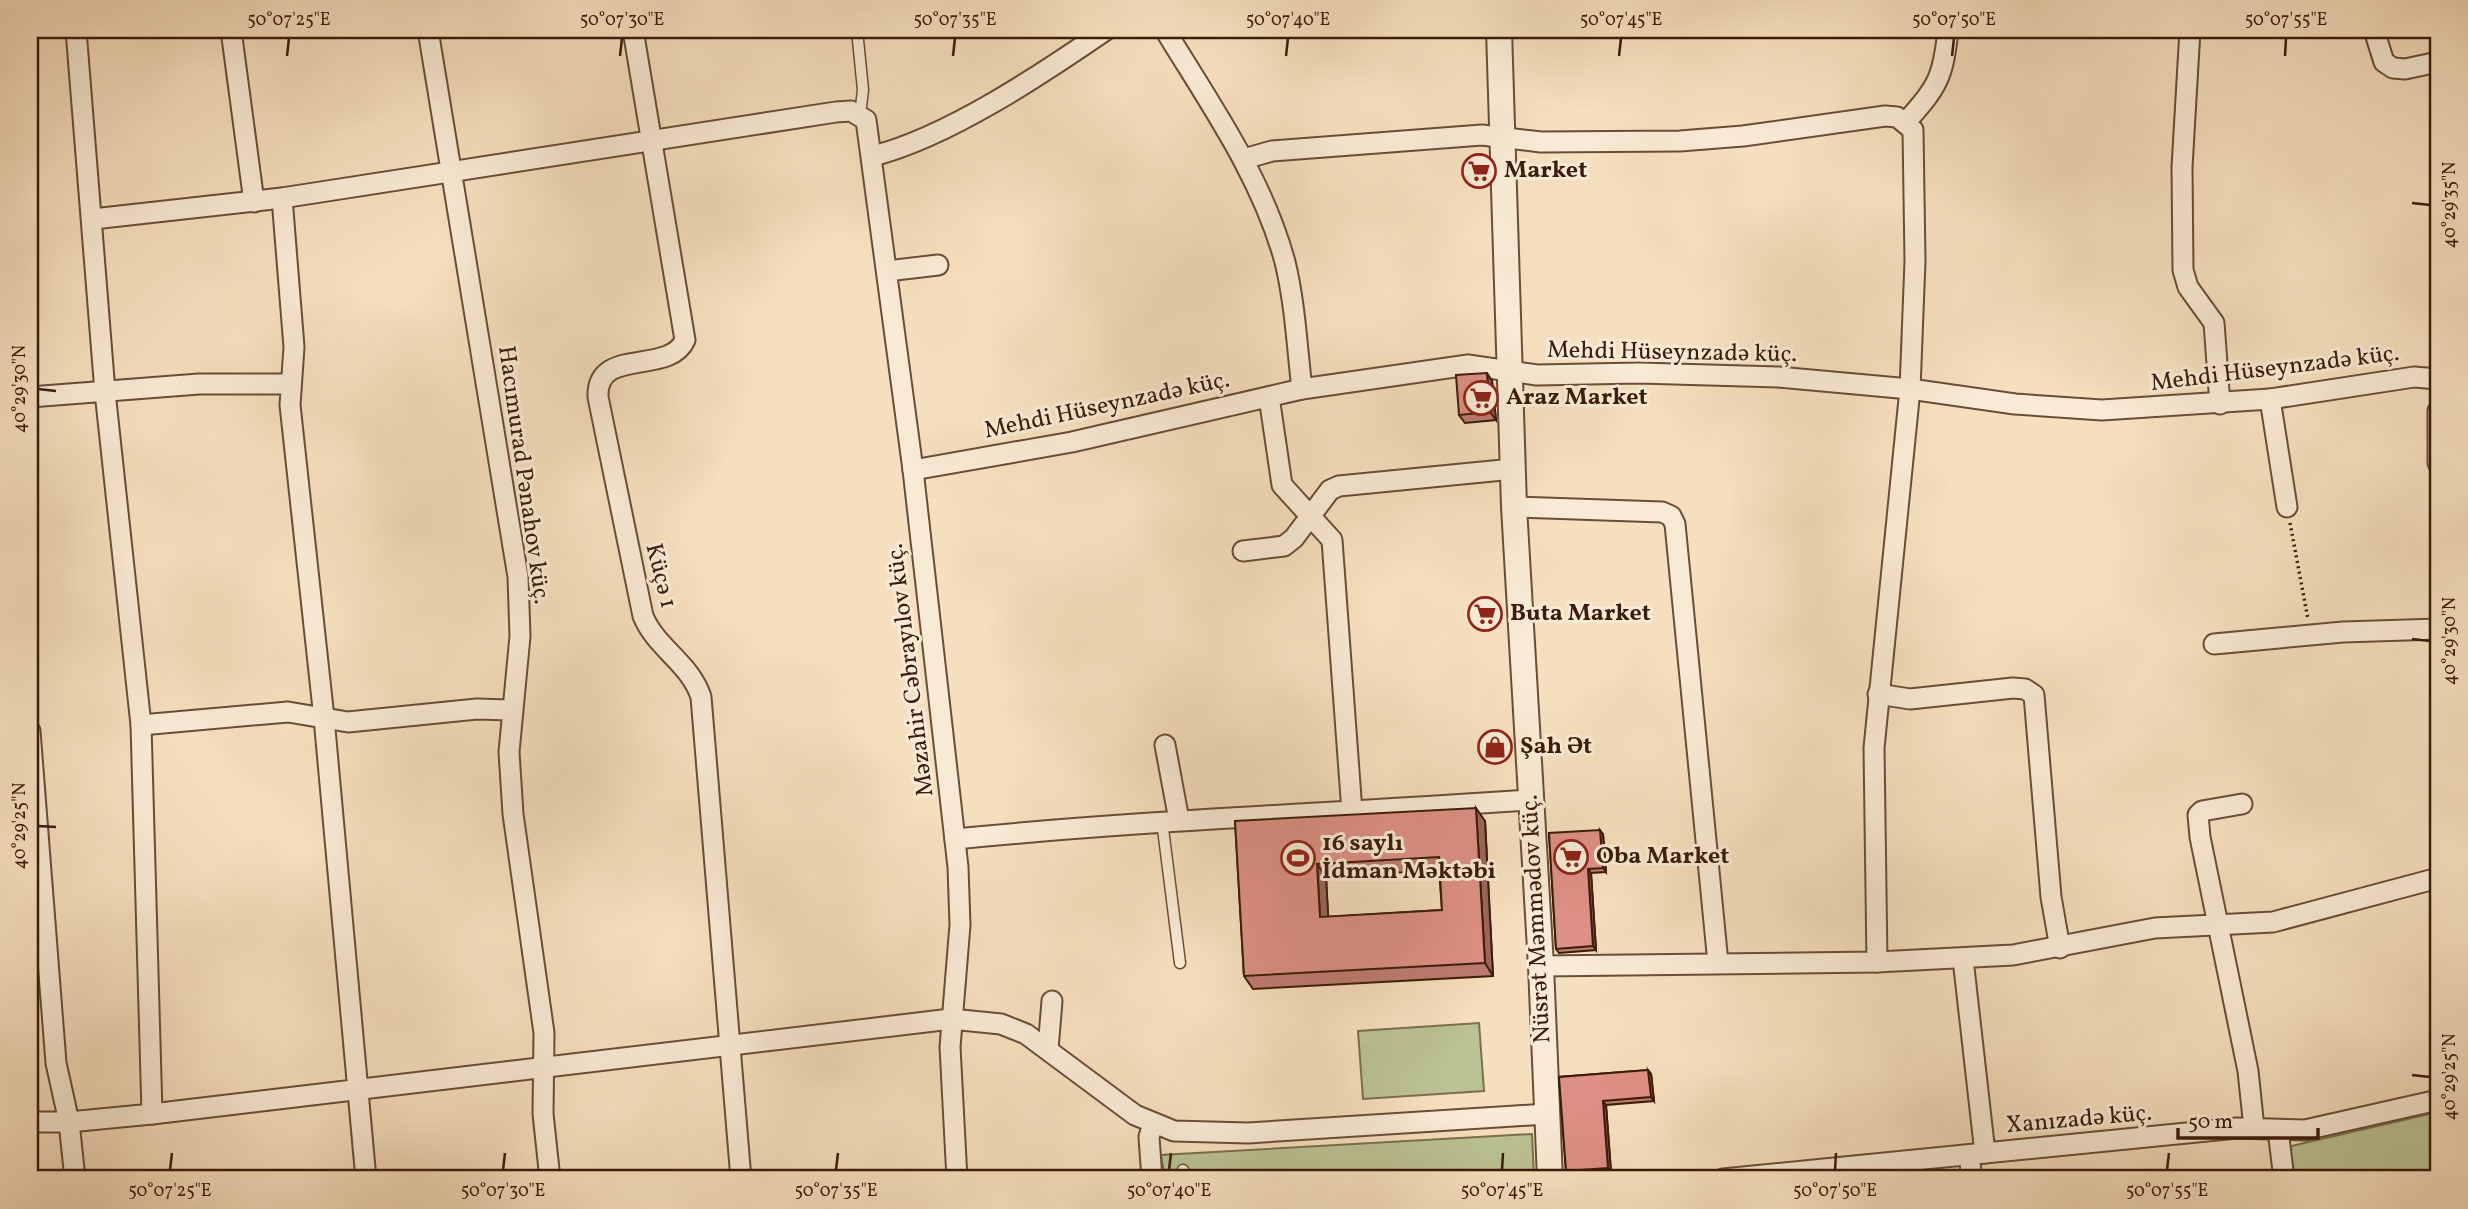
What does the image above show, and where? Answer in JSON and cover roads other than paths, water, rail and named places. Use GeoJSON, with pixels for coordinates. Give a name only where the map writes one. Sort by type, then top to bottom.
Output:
{"type":"FeatureCollection","features":[{"type":"Feature","properties":{"kind":"street"},"geometry":{"type":"LineString","coordinates":[[76,30],[105,392],[141,725],[152,1114]]}},
{"type":"Feature","properties":{"kind":"street"},"geometry":{"type":"LineString","coordinates":[[231,30],[254,202]]}},
{"type":"Feature","properties":{"kind":"street","name":"Hacımurad Pənahov küç."},"geometry":{"type":"LineString","coordinates":[[428,30],[518,577],[520,636],[509,752],[513,814],[544,1033],[543,1114],[550,1179]]}},
{"type":"Feature","properties":{"kind":"street","name":"Küçə 1"},"geometry":{"type":"LineString","coordinates":[[633,30],[685,340],[681,348],[671,354],[612,368],[603,374],[597,385],[597,397],[643,616],[649,632],[696,680],[701,697],[727,1047],[741,1179]]}},
{"type":"Feature","properties":{"kind":"street"},"geometry":{"type":"LineString","coordinates":[[873,156],[904,147],[951,123],[1051,68],[1107,30]]}},
{"type":"Feature","properties":{"kind":"street"},"geometry":{"type":"LineString","coordinates":[[1165,30],[1244,159],[1284,261],[1302,389]]}},
{"type":"Feature","properties":{"kind":"street","name":"Nüsrət Məmmədov küç."},"geometry":{"type":"LineString","coordinates":[[1499,30],[1514,507],[1541,966],[1550,1179]]}},
{"type":"Feature","properties":{"kind":"street"},"geometry":{"type":"LineString","coordinates":[[1906,122],[1937,87],[1944,69],[1948,30]]}},
{"type":"Feature","properties":{"kind":"street"},"geometry":{"type":"LineString","coordinates":[[2190,30],[2183,133],[2183,270],[2188,287],[2214,323],[2220,404]]}},
{"type":"Feature","properties":{"kind":"street"},"geometry":{"type":"LineString","coordinates":[[2374,30],[2384,62],[2393,68],[2405,69],[2438,62]]}},
{"type":"Feature","properties":{"kind":"street"},"geometry":{"type":"LineString","coordinates":[[93,219],[282,198],[652,143],[836,112],[860,115]]}},
{"type":"Feature","properties":{"kind":"street","name":"Məzahir Cəbrayılov küç."},"geometry":{"type":"LineString","coordinates":[[860,115],[866,120],[873,156],[913,470],[955,839],[960,925],[951,1019],[957,1179]]}},
{"type":"Feature","properties":{"kind":"street"},"geometry":{"type":"LineString","coordinates":[[1244,159],[1272,151],[1460,136],[1502,137],[1541,142],[1680,141],[1743,136],[1885,116],[1897,117],[1913,130],[1915,145],[1910,389],[1878,694],[1874,776],[1877,962]]}},
{"type":"Feature","properties":{"kind":"street"},"geometry":{"type":"LineString","coordinates":[[282,198],[294,347],[290,405],[324,718],[366,1179]]}},
{"type":"Feature","properties":{"kind":"street"},"geometry":{"type":"LineString","coordinates":[[887,271],[938,265]]}},
{"type":"Feature","properties":{"kind":"street","name":"Mehdi Hüseynzadə küç."},"geometry":{"type":"LineString","coordinates":[[913,470],[1072,442],[1302,389],[1468,365],[1537,375],[1639,373],[1778,377],[2081,409],[2220,404],[2270,399],[2367,382],[2414,377],[2438,379]]}},
{"type":"Feature","properties":{"kind":"street"},"geometry":{"type":"LineString","coordinates":[[30,397],[199,384],[291,384]]}},
{"type":"Feature","properties":{"kind":"street"},"geometry":{"type":"LineString","coordinates":[[1269,397],[1282,485],[1326,530],[1334,548],[1352,813]]}},
{"type":"Feature","properties":{"kind":"street"},"geometry":{"type":"LineString","coordinates":[[2270,399],[2287,507]]}},
{"type":"Feature","properties":{"kind":"street"},"geometry":{"type":"LineString","coordinates":[[2438,411],[2438,463]]}},
{"type":"Feature","properties":{"kind":"street"},"geometry":{"type":"LineString","coordinates":[[1243,551],[1284,546],[1294,538],[1330,490],[1339,486],[1513,469]]}},
{"type":"Feature","properties":{"kind":"street"},"geometry":{"type":"LineString","coordinates":[[1514,507],[1662,512],[1671,516],[1675,524],[1718,963]]}},
{"type":"Feature","properties":{"kind":"street"},"geometry":{"type":"LineString","coordinates":[[2214,644],[2311,635],[2438,629]]}},
{"type":"Feature","properties":{"kind":"street"},"geometry":{"type":"LineString","coordinates":[[1878,694],[1910,699],[2013,688],[2025,689],[2034,695],[2051,897],[2060,948]]}},
{"type":"Feature","properties":{"kind":"street"},"geometry":{"type":"LineString","coordinates":[[141,725],[288,712],[348,722],[477,709],[511,710]]}},
{"type":"Feature","properties":{"kind":"street"},"geometry":{"type":"LineString","coordinates":[[30,732],[56,1063],[69,1122],[75,1179]]}},
{"type":"Feature","properties":{"kind":"street"},"geometry":{"type":"LineString","coordinates":[[1165,745],[1171,821]]}},
{"type":"Feature","properties":{"kind":"street"},"geometry":{"type":"LineString","coordinates":[[955,839],[1171,821],[1352,813],[1531,800]]}},
{"type":"Feature","properties":{"kind":"street"},"geometry":{"type":"LineString","coordinates":[[2242,804],[2202,811],[2198,815],[2250,1083],[2254,1128]]}},
{"type":"Feature","properties":{"kind":"street"},"geometry":{"type":"LineString","coordinates":[[1541,966],[1963,959],[2060,948],[2155,928],[2273,922],[2438,878]]}},
{"type":"Feature","properties":{"kind":"street"},"geometry":{"type":"LineString","coordinates":[[1963,959],[1977,1154],[1972,1179]]}},
{"type":"Feature","properties":{"kind":"street"},"geometry":{"type":"LineString","coordinates":[[1048,1049],[1052,1001]]}},
{"type":"Feature","properties":{"kind":"street"},"geometry":{"type":"LineString","coordinates":[[30,1122],[69,1122],[152,1114],[951,1019],[1001,1024],[1048,1049],[1135,1115],[1153,1124],[1199,1134],[1546,1114]]}},
{"type":"Feature","properties":{"kind":"street","name":"Xanızadə küç."},"geometry":{"type":"LineString","coordinates":[[1733,1179],[2254,1128],[2305,1130],[2438,1100]]}},
{"type":"Feature","properties":{"kind":"street"},"geometry":{"type":"LineString","coordinates":[[1152,1179],[1149,1138],[1153,1124]]}},
{"type":"Feature","properties":{"kind":"street"},"geometry":{"type":"LineString","coordinates":[[2277,1130],[2284,1179]]}},
{"type":"Feature","properties":{"kind":"lane"},"geometry":{"type":"LineString","coordinates":[[858,30],[863,90],[860,115]]}},
{"type":"Feature","properties":{"kind":"lane"},"geometry":{"type":"LineString","coordinates":[[1171,821],[1180,963]]}},
{"type":"Feature","properties":{"kind":"place","name":"Market"},"geometry":{"type":"Point","coordinates":[1479,171]}},
{"type":"Feature","properties":{"kind":"place","name":"Araz Market"},"geometry":{"type":"Point","coordinates":[1481,398]}},
{"type":"Feature","properties":{"kind":"place","name":"Buta Market"},"geometry":{"type":"Point","coordinates":[1485,614]}},
{"type":"Feature","properties":{"kind":"place","name":"Şah Ət"},"geometry":{"type":"Point","coordinates":[1495,747]}},
{"type":"Feature","properties":{"kind":"place","name":"Oba Market"},"geometry":{"type":"Point","coordinates":[1571,857]}},
{"type":"Feature","properties":{"kind":"place","name":"16 saylı İdman Məktəbi"},"geometry":{"type":"Point","coordinates":[1298,858]}}]}
